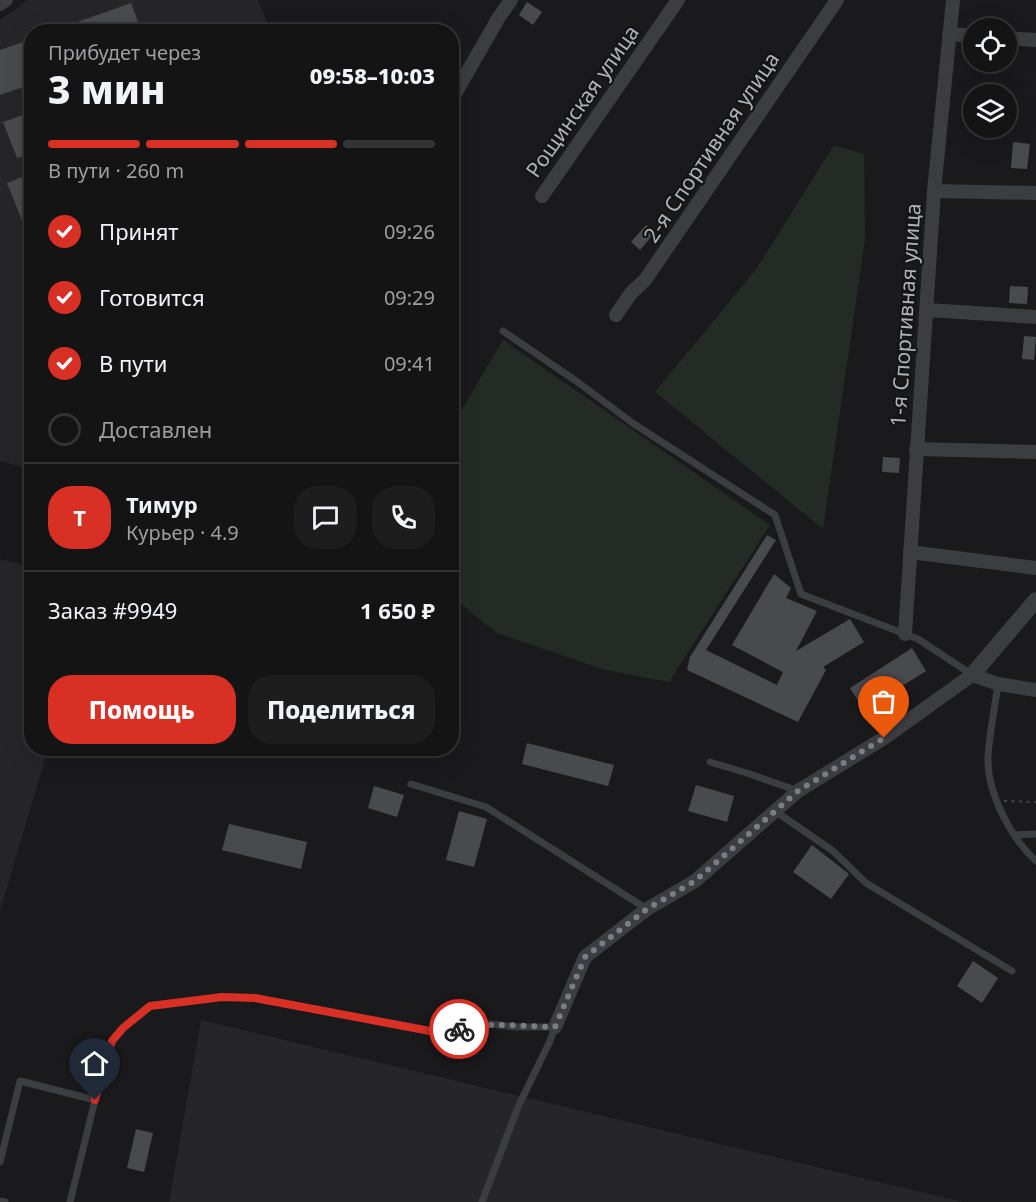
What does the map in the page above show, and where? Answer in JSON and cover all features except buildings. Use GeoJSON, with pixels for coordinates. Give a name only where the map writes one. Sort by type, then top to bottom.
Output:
{"type":"FeatureCollection","features":[{"type":"Feature","properties":{"kind":"street"},"geometry":{"type":"LineString","coordinates":[[0,4],[6,0]]}},
{"type":"Feature","properties":{"kind":"street"},"geometry":{"type":"LineString","coordinates":[[459,87],[511,0]]}},
{"type":"Feature","properties":{"kind":"street","name":"Рощинская улица"},"geometry":{"type":"LineString","coordinates":[[542,196],[678,0]]}},
{"type":"Feature","properties":{"kind":"street","name":"2-я Спортивная улица"},"geometry":{"type":"LineString","coordinates":[[616,315],[631,293],[645,280],[837,0]]}},
{"type":"Feature","properties":{"kind":"street","name":"1-я Спортивная улица"},"geometry":{"type":"LineString","coordinates":[[905,634],[934,191],[953,0]]}},
{"type":"Feature","properties":{"kind":"street"},"geometry":{"type":"LineString","coordinates":[[949,34],[963,35]]}},
{"type":"Feature","properties":{"kind":"street"},"geometry":{"type":"LineString","coordinates":[[1017,39],[1036,40]]}},
{"type":"Feature","properties":{"kind":"street"},"geometry":{"type":"LineString","coordinates":[[934,191],[1036,193]]}},
{"type":"Feature","properties":{"kind":"street"},"geometry":{"type":"LineString","coordinates":[[927,310],[1036,317]]}},
{"type":"Feature","properties":{"kind":"street"},"geometry":{"type":"LineString","coordinates":[[916,449],[1036,452]]}},
{"type":"Feature","properties":{"kind":"street"},"geometry":{"type":"LineString","coordinates":[[910,552],[1036,568]]}},
{"type":"Feature","properties":{"kind":"street"},"geometry":{"type":"LineString","coordinates":[[555,1027],[585,957],[647,909],[695,881],[798,791],[884,738],[972,675],[1036,600]]}},
{"type":"Feature","properties":{"kind":"street"},"geometry":{"type":"LineString","coordinates":[[972,675],[998,684],[1036,690]]}},
{"type":"Feature","properties":{"kind":"lane"},"geometry":{"type":"LineString","coordinates":[[503,331],[634,424],[774,515],[801,594],[918,639],[972,675]]}},
{"type":"Feature","properties":{"kind":"lane"},"geometry":{"type":"LineString","coordinates":[[998,684],[988,760],[995,801],[1023,849],[1036,861]]}},
{"type":"Feature","properties":{"kind":"lane"},"geometry":{"type":"LineString","coordinates":[[710,762],[798,791]]}},
{"type":"Feature","properties":{"kind":"lane"},"geometry":{"type":"LineString","coordinates":[[411,784],[486,807],[647,909]]}},
{"type":"Feature","properties":{"kind":"lane"},"geometry":{"type":"LineString","coordinates":[[775,811],[833,851],[866,883],[1012,971]]}},
{"type":"Feature","properties":{"kind":"lane"},"geometry":{"type":"LineString","coordinates":[[1015,835],[1036,834]]}},
{"type":"Feature","properties":{"kind":"lane"},"geometry":{"type":"LineString","coordinates":[[70,1202],[112,1041],[123,1028],[150,1006],[222,997],[255,998],[430,1031],[448,1032],[491,1024],[515,1027],[555,1027],[518,1107],[482,1202]]}},
{"type":"Feature","properties":{"kind":"lane"},"geometry":{"type":"LineString","coordinates":[[0,1162],[20,1081],[95,1100]]}},
{"type":"Feature","properties":{"kind":"lane"},"geometry":{"type":"LineString","coordinates":[[0,1201],[5,1202]]}},
{"type":"Feature","properties":{"kind":"path"},"geometry":{"type":"LineString","coordinates":[[995,801],[1036,802]]}},
{"type":"Feature","properties":{"kind":"shaded area"},"geometry":{"type":"Polygon","coordinates":[[[28,0],[258,0],[268,24],[24,24],[24,468],[0,461],[0,20],[28,0]]]}},
{"type":"Feature","properties":{"kind":"shaded area"},"geometry":{"type":"Polygon","coordinates":[[[834,145],[864,154],[865,240],[823,529],[655,392],[757,268],[834,145]]]}},
{"type":"Feature","properties":{"kind":"shaded area"},"geometry":{"type":"Polygon","coordinates":[[[503,340],[770,525],[669,682],[606,670],[497,633],[459,603],[459,414],[503,340]]]}},
{"type":"Feature","properties":{"kind":"shaded area"},"geometry":{"type":"Polygon","coordinates":[[[0,559],[24,565],[24,756],[46,756],[0,911],[0,559]]]}},
{"type":"Feature","properties":{"kind":"shaded area"},"geometry":{"type":"Polygon","coordinates":[[[201,1020],[963,1202],[169,1202],[201,1020]]]}},
{"type":"Feature","properties":{"kind":"way so far"},"geometry":{"type":"LineString","coordinates":[[459,1029],[491,1024],[515,1027],[555,1027],[585,957],[647,909],[695,881],[798,791],[884,738]]}},
{"type":"Feature","properties":{"kind":"route"},"geometry":{"type":"LineString","coordinates":[[95,1100],[112,1041],[123,1028],[150,1006],[222,997],[255,998],[430,1031],[448,1032],[459,1029]]}}]}
